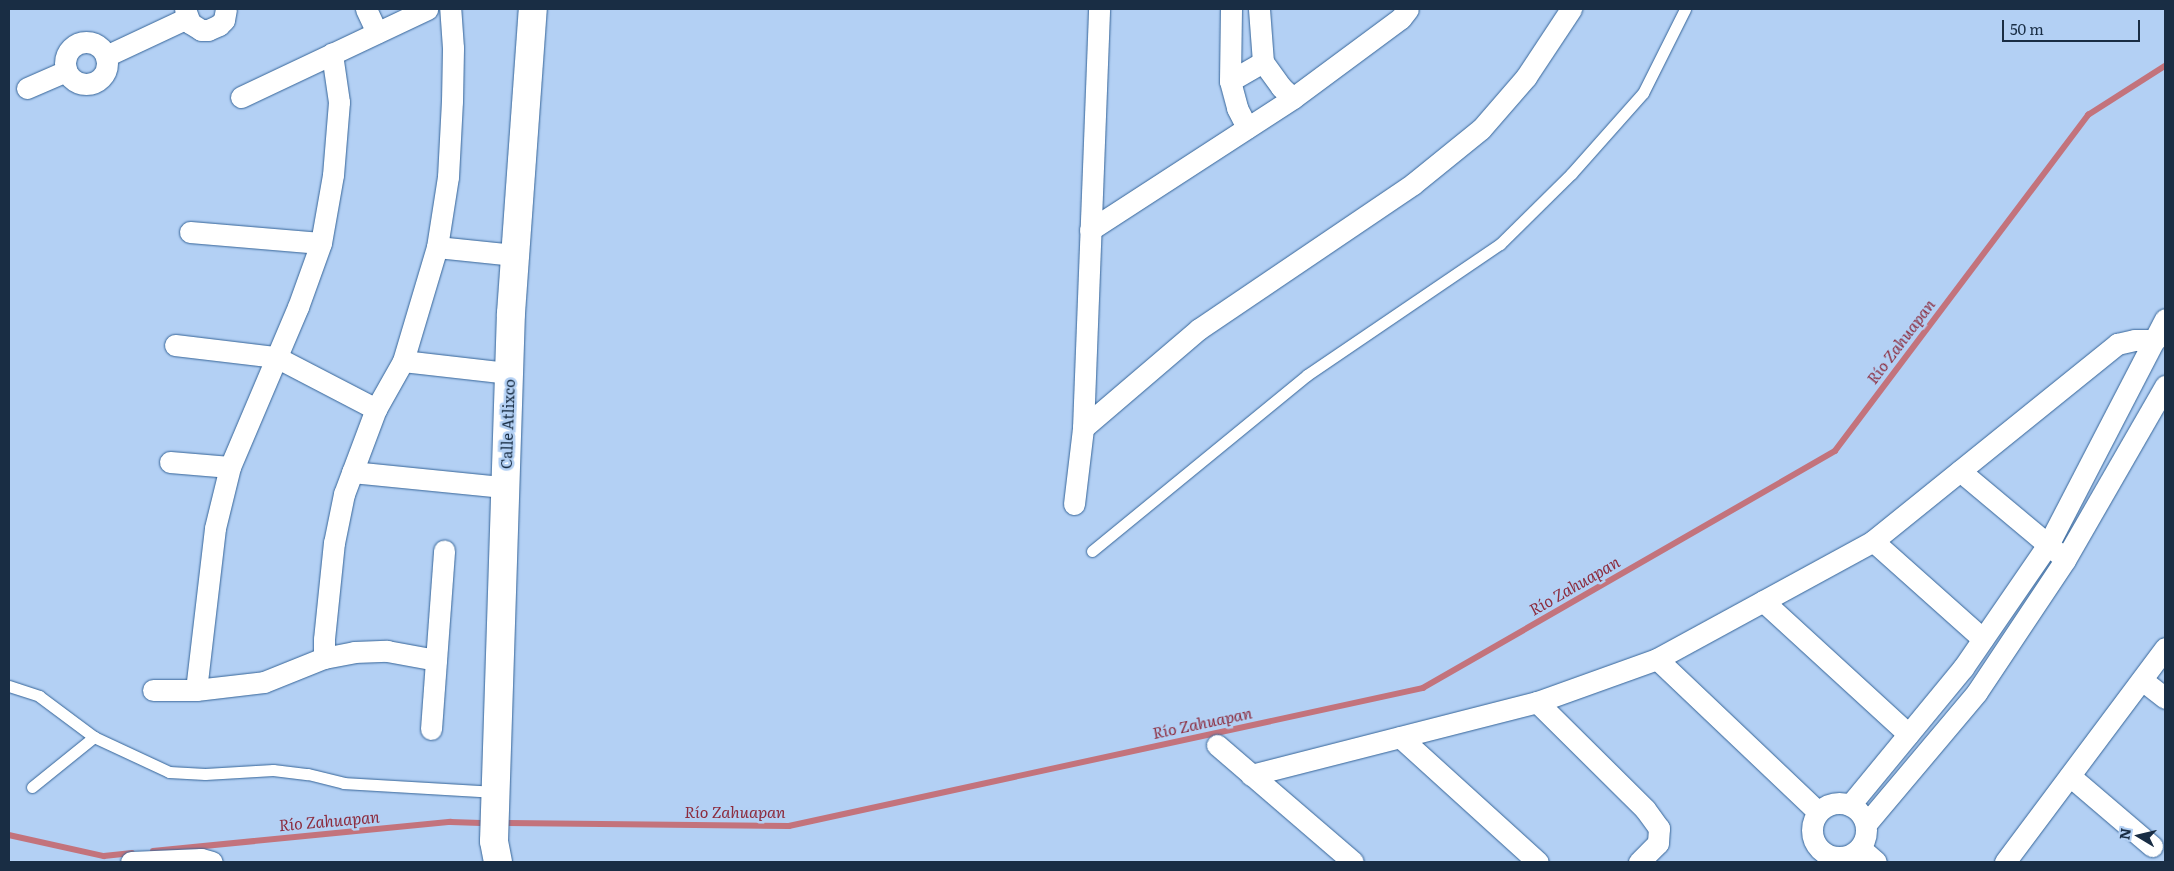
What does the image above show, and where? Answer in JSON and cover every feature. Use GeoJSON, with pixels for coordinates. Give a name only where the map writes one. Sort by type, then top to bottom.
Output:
{"type":"FeatureCollection","features":[{"type":"Feature","properties":{"kind":"street"},"geometry":{"type":"LineString","coordinates":[[27,88],[66,71],[66,56],[75,45],[89,42],[102,49],[106,56],[186,13],[196,28],[208,30],[220,25],[224,20],[226,9]]}},
{"type":"Feature","properties":{"kind":"street"},"geometry":{"type":"LineString","coordinates":[[366,9],[377,33]]}},
{"type":"Feature","properties":{"kind":"street"},"geometry":{"type":"LineString","coordinates":[[241,97],[377,33],[393,16],[427,9]]}},
{"type":"Feature","properties":{"kind":"street"},"geometry":{"type":"LineString","coordinates":[[324,658],[324,639],[334,542],[344,494],[376,409],[403,360],[437,247],[448,177],[454,48],[450,9]]}},
{"type":"Feature","properties":{"kind":"street","name":"Calle Atlixco"},"geometry":{"type":"LineString","coordinates":[[496,852],[511,312],[533,9]]}},
{"type":"Feature","properties":{"kind":"street"},"geometry":{"type":"LineString","coordinates":[[1074,504],[1083,428],[1099,9]]}},
{"type":"Feature","properties":{"kind":"street"},"geometry":{"type":"LineString","coordinates":[[1231,9],[1230,82],[1238,108],[1247,128]]}},
{"type":"Feature","properties":{"kind":"street"},"geometry":{"type":"LineString","coordinates":[[1259,9],[1263,62],[1281,87],[1293,98]]}},
{"type":"Feature","properties":{"kind":"street"},"geometry":{"type":"LineString","coordinates":[[1090,230],[1293,98],[1401,18],[1408,9]]}},
{"type":"Feature","properties":{"kind":"street"},"geometry":{"type":"LineString","coordinates":[[1083,428],[1199,329],[1413,184],[1481,129],[1526,77],[1571,9]]}},
{"type":"Feature","properties":{"kind":"street"},"geometry":{"type":"LineString","coordinates":[[196,690],[215,528],[230,467],[298,307],[321,243],[333,175],[339,102],[332,54]]}},
{"type":"Feature","properties":{"kind":"street"},"geometry":{"type":"LineString","coordinates":[[1230,82],[1263,62]]}},
{"type":"Feature","properties":{"kind":"street"},"geometry":{"type":"LineString","coordinates":[[190,232],[321,243]]}},
{"type":"Feature","properties":{"kind":"street"},"geometry":{"type":"LineString","coordinates":[[437,247],[504,254]]}},
{"type":"Feature","properties":{"kind":"street"},"geometry":{"type":"LineString","coordinates":[[1850,805],[1963,668],[2049,543],[2165,320]]}},
{"type":"Feature","properties":{"kind":"street"},"geometry":{"type":"LineString","coordinates":[[1251,775],[1537,702],[1657,659],[1872,541],[2117,344],[2135,340],[2155,340]]}},
{"type":"Feature","properties":{"kind":"street"},"geometry":{"type":"LineString","coordinates":[[175,345],[276,357],[376,409]]}},
{"type":"Feature","properties":{"kind":"street"},"geometry":{"type":"LineString","coordinates":[[403,360],[500,372]]}},
{"type":"Feature","properties":{"kind":"street"},"geometry":{"type":"LineString","coordinates":[[1866,824],[1978,692],[2065,560],[2165,386]]}},
{"type":"Feature","properties":{"kind":"street"},"geometry":{"type":"LineString","coordinates":[[2116,414],[2142,428]]}},
{"type":"Feature","properties":{"kind":"street"},"geometry":{"type":"LineString","coordinates":[[170,462],[230,467]]}},
{"type":"Feature","properties":{"kind":"street"},"geometry":{"type":"LineString","coordinates":[[352,472],[493,486]]}},
{"type":"Feature","properties":{"kind":"street"},"geometry":{"type":"LineString","coordinates":[[1960,472],[2049,543],[2065,560]]}},
{"type":"Feature","properties":{"kind":"street"},"geometry":{"type":"LineString","coordinates":[[1872,541],[1983,639]]}},
{"type":"Feature","properties":{"kind":"street"},"geometry":{"type":"LineString","coordinates":[[431,729],[444,550]]}},
{"type":"Feature","properties":{"kind":"street"},"geometry":{"type":"LineString","coordinates":[[1763,601],[1908,734]]}},
{"type":"Feature","properties":{"kind":"street"},"geometry":{"type":"LineString","coordinates":[[2005,862],[2165,648]]}},
{"type":"Feature","properties":{"kind":"street"},"geometry":{"type":"LineString","coordinates":[[153,690],[196,690],[264,682],[324,658],[354,652],[387,651],[436,660]]}},
{"type":"Feature","properties":{"kind":"street"},"geometry":{"type":"LineString","coordinates":[[1657,659],[1818,812]]}},
{"type":"Feature","properties":{"kind":"street"},"geometry":{"type":"LineString","coordinates":[[1963,668],[1978,692]]}},
{"type":"Feature","properties":{"kind":"street"},"geometry":{"type":"LineString","coordinates":[[2142,680],[2165,698]]}},
{"type":"Feature","properties":{"kind":"street"},"geometry":{"type":"LineString","coordinates":[[1537,702],[1646,809],[1659,828],[1658,844],[1639,862]]}},
{"type":"Feature","properties":{"kind":"street"},"geometry":{"type":"LineString","coordinates":[[1400,737],[1538,862]]}},
{"type":"Feature","properties":{"kind":"street"},"geometry":{"type":"LineString","coordinates":[[1217,746],[1353,862]]}},
{"type":"Feature","properties":{"kind":"street"},"geometry":{"type":"LineString","coordinates":[[2070,776],[2152,846]]}},
{"type":"Feature","properties":{"kind":"street"},"geometry":{"type":"LineString","coordinates":[[1833,803],[1850,805],[1863,816],[1866,824],[1866,832],[1860,848],[1845,858],[1815,857],[1812,837],[1813,820],[1818,812],[1833,803]]}},
{"type":"Feature","properties":{"kind":"street"},"geometry":{"type":"LineString","coordinates":[[1860,848],[1876,862]]}},
{"type":"Feature","properties":{"kind":"street"},"geometry":{"type":"LineString","coordinates":[[131,862],[201,859],[212,862]]}},
{"type":"Feature","properties":{"kind":"lane"},"geometry":{"type":"LineString","coordinates":[[1092,551],[1307,376],[1500,244],[1571,174],[1642,93],[1685,9]]}},
{"type":"Feature","properties":{"kind":"lane"},"geometry":{"type":"LineString","coordinates":[[9,686],[39,696],[94,737],[169,772],[205,774],[273,770],[308,774],[344,783],[497,803]]}},
{"type":"Feature","properties":{"kind":"lane"},"geometry":{"type":"LineString","coordinates":[[32,786],[94,737]]}},
{"type":"Feature","properties":{"kind":"waterway","name":"Río Zahuapan"},"geometry":{"type":"LineString","coordinates":[[502,823],[789,826],[1423,688],[1835,451],[2088,115],[2165,66]]}},
{"type":"Feature","properties":{"kind":"waterway","name":"Río Zahuapan"},"geometry":{"type":"LineString","coordinates":[[153,851],[451,822],[488,823]]}},
{"type":"Feature","properties":{"kind":"waterway","name":"Río Zahuapan"},"geometry":{"type":"LineString","coordinates":[[9,835],[104,856],[132,853]]}}]}
